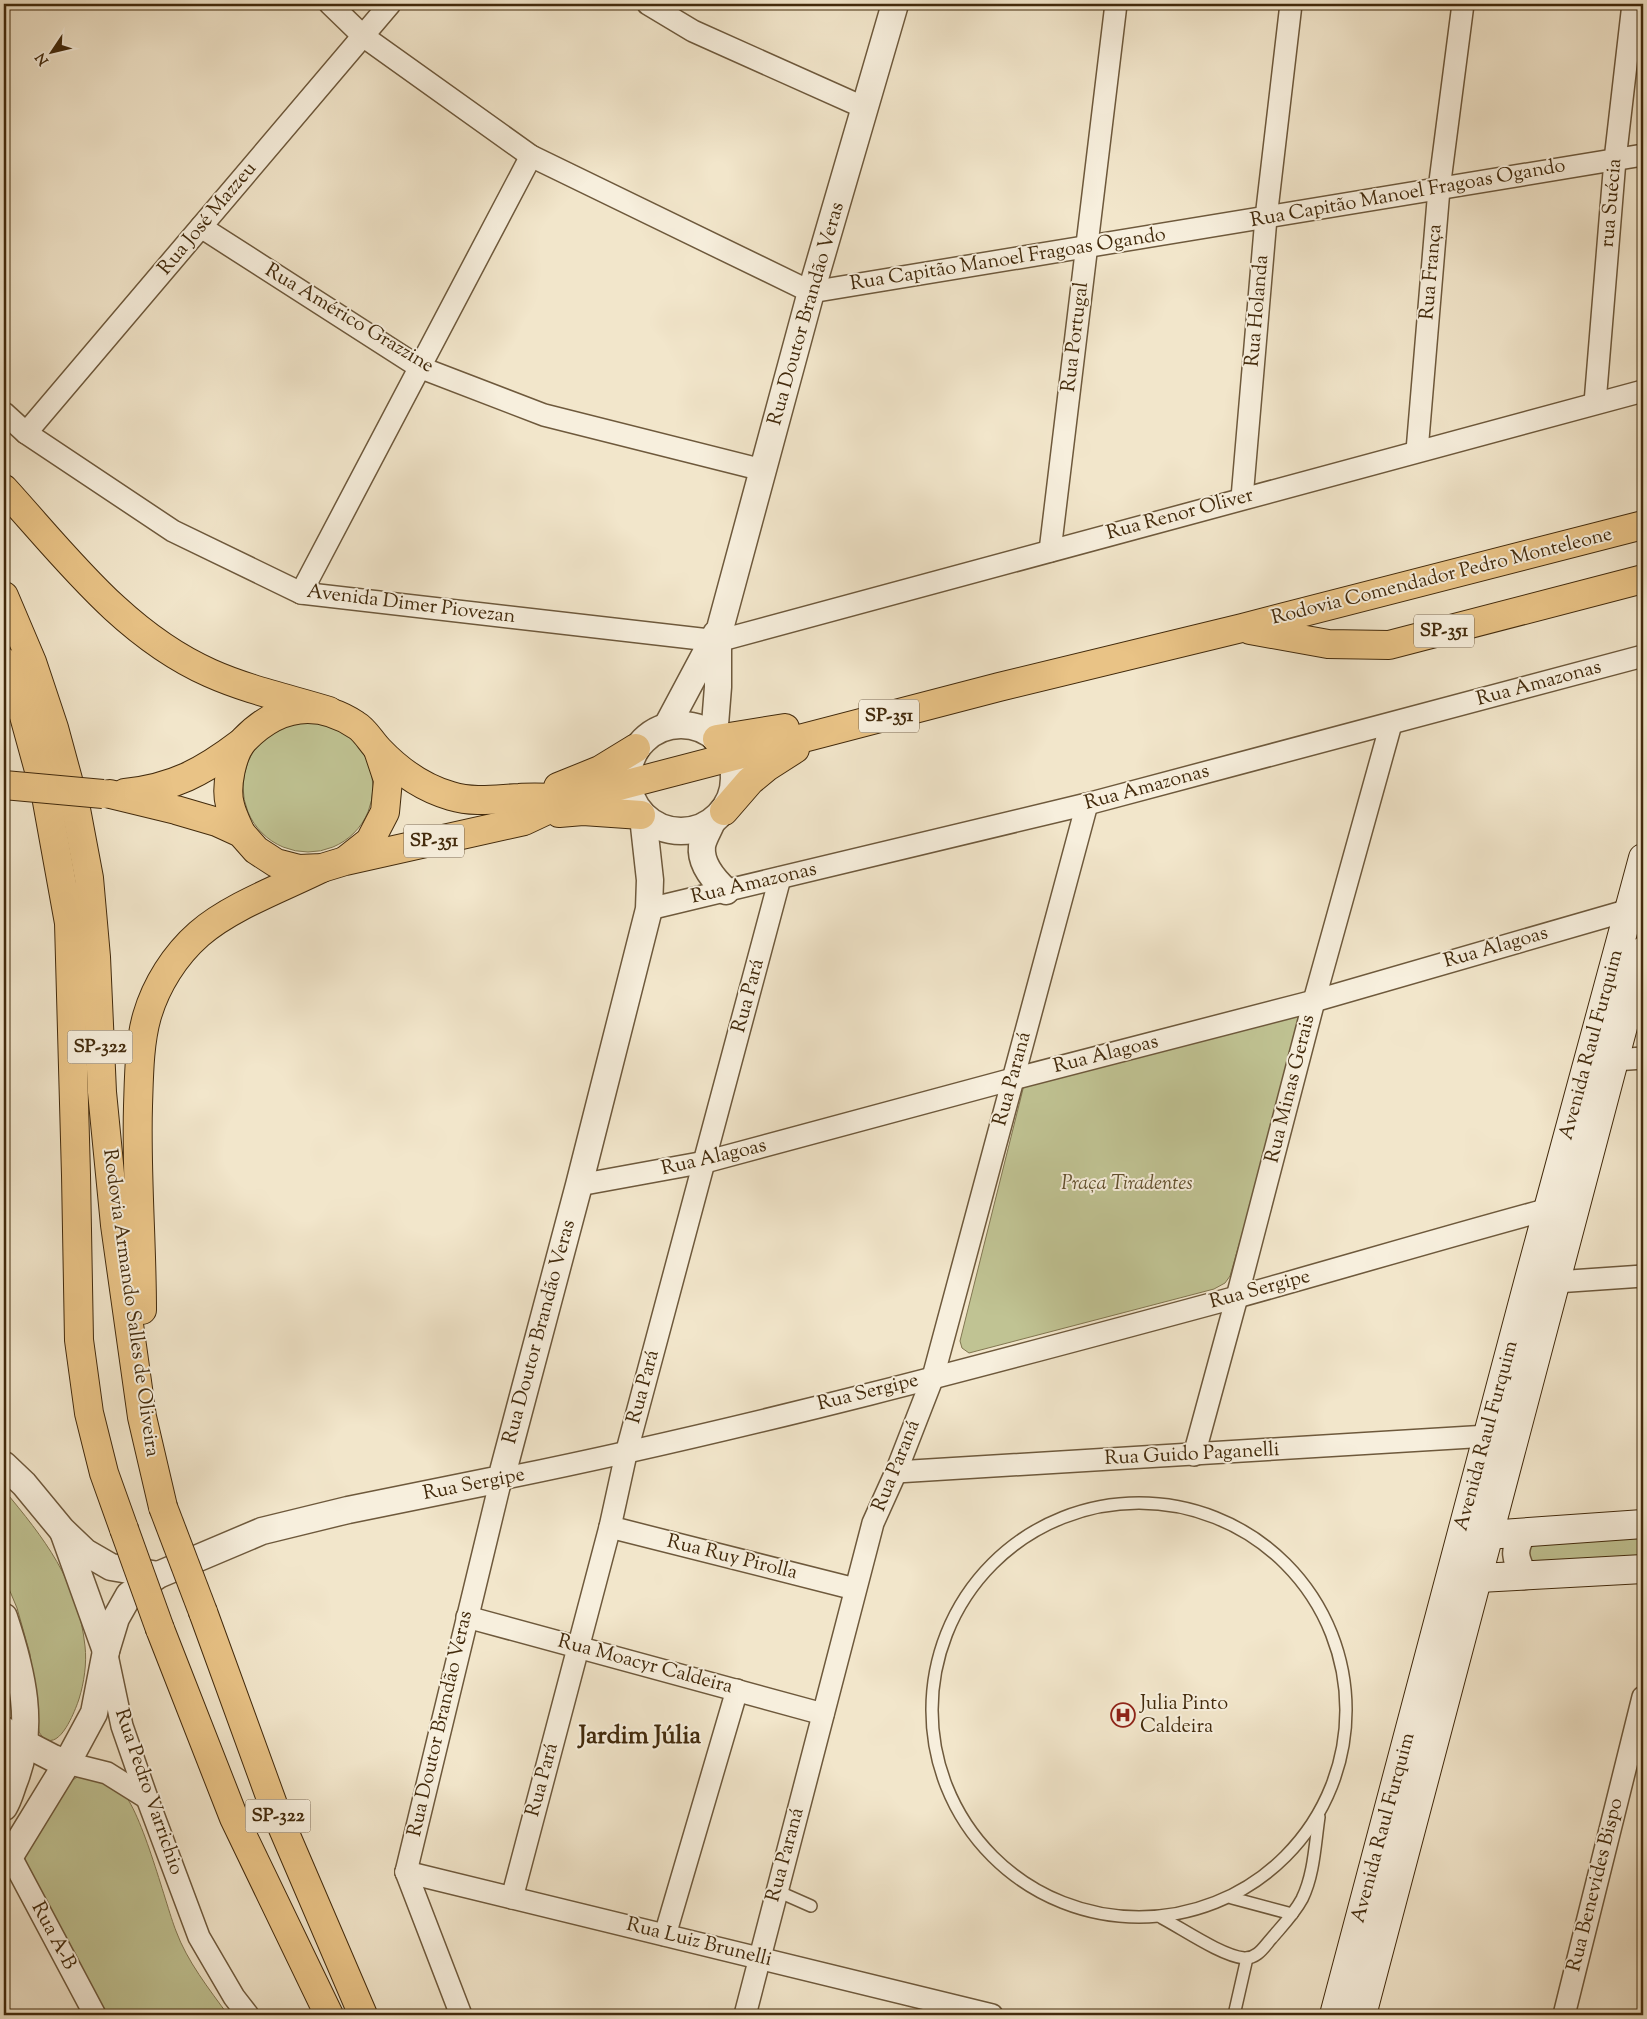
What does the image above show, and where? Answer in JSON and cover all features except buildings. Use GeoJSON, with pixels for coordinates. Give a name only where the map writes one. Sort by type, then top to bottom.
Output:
{"type":"FeatureCollection","features":[{"type":"Feature","properties":{"kind":"main road"},"geometry":{"type":"LineString","coordinates":[[4,489],[82,576],[120,613],[162,645],[209,672],[259,690],[329,711]]}},
{"type":"Feature","properties":{"kind":"main road","name":"Rodovia Comendador Pedro Monteleone"},"geometry":{"type":"LineString","coordinates":[[4,785],[106,794],[176,810],[217,822],[241,833],[256,850],[276,863],[299,869],[334,864],[521,810],[627,784],[721,744],[830,732],[1643,525]]}},
{"type":"Feature","properties":{"kind":"main road","name":"Rodovia Comendador Pedro Monteleone"},"geometry":{"type":"LineString","coordinates":[[1242,628],[1328,644],[1389,645],[1643,579]]}},
{"type":"Feature","properties":{"kind":"main road","name":"Rodovia Armando Salles de Oliveira"},"geometry":{"type":"LineString","coordinates":[[4,596],[32,662],[54,728],[76,809],[89,878],[96,957],[102,1092],[115,1225],[142,1417],[163,1507],[275,1810],[363,2015]]}},
{"type":"Feature","properties":{"kind":"main road","name":"Rodovia Armando Salles de Oliveira"},"geometry":{"type":"LineString","coordinates":[[4,662],[24,716],[46,796],[69,932],[79,1340],[89,1413],[104,1474],[160,1629],[234,1818],[329,2015]]}},
{"type":"Feature","properties":{"kind":"main road"},"geometry":{"type":"LineString","coordinates":[[721,744],[930,705]]}},
{"type":"Feature","properties":{"kind":"main road","name":"SP-351"},"geometry":{"type":"LineString","coordinates":[[106,794],[146,791],[180,781],[213,765],[241,743],[258,725],[280,713],[304,708],[329,711]]}},
{"type":"Feature","properties":{"kind":"main road","name":"Rodovia Comendador Pedro Monteleone"},"geometry":{"type":"LineString","coordinates":[[329,711],[358,725],[378,750],[412,779],[432,789],[453,796],[474,800],[496,801],[521,810]]}},
{"type":"Feature","properties":{"kind":"main road"},"geometry":{"type":"LineString","coordinates":[[4,716],[20,756],[61,878]]}},
{"type":"Feature","properties":{"kind":"main road"},"geometry":{"type":"LineString","coordinates":[[717,817],[750,781],[768,767],[802,745],[830,732]]}},
{"type":"Feature","properties":{"kind":"main road","name":"SP-351"},"geometry":{"type":"LineString","coordinates":[[241,743],[229,772],[229,804],[241,833]]}},
{"type":"Feature","properties":{"kind":"main road"},"geometry":{"type":"LineString","coordinates":[[521,810],[560,787],[600,770],[636,748]]}},
{"type":"Feature","properties":{"kind":"main road","name":"SP-351"},"geometry":{"type":"LineString","coordinates":[[334,864],[370,841],[385,812],[388,780],[378,750]]}},
{"type":"Feature","properties":{"kind":"main road"},"geometry":{"type":"LineString","coordinates":[[521,810],[553,814],[583,811],[642,816]]}},
{"type":"Feature","properties":{"kind":"main road"},"geometry":{"type":"LineString","coordinates":[[142,1417],[142,1287],[136,1164],[140,1058],[147,1016],[158,986],[176,958],[199,934],[226,915],[334,864]]}},
{"type":"Feature","properties":{"kind":"main road","name":"Avenida Raul Furquim"},"geometry":{"type":"LineString","coordinates":[[1334,2015],[1628,910],[1642,867]]}},
{"type":"Feature","properties":{"kind":"main road","name":"Avenida Raul Furquim"},"geometry":{"type":"LineString","coordinates":[[1365,2004],[1643,951]]}},
{"type":"Feature","properties":{"kind":"main road"},"geometry":{"type":"LineString","coordinates":[[1461,1536],[1643,1524]]}},
{"type":"Feature","properties":{"kind":"main road"},"geometry":{"type":"LineString","coordinates":[[1450,1579],[1643,1570]]}},
{"type":"Feature","properties":{"kind":"main road"},"geometry":{"type":"LineString","coordinates":[[1354,1941],[1380,1949]]}},
{"type":"Feature","properties":{"kind":"main road"},"geometry":{"type":"LineString","coordinates":[[1342,1986],[1365,2004]]}},
{"type":"Feature","properties":{"kind":"street"},"geometry":{"type":"LineString","coordinates":[[330,4],[363,36],[531,156],[811,292]]}},
{"type":"Feature","properties":{"kind":"street","name":"Rua José Mazzeu"},"geometry":{"type":"LineString","coordinates":[[26,433],[390,4]]}},
{"type":"Feature","properties":{"kind":"street"},"geometry":{"type":"LineString","coordinates":[[648,4],[693,31],[865,108]]}},
{"type":"Feature","properties":{"kind":"street","name":"Rua Doutor Brandão Veras"},"geometry":{"type":"LineString","coordinates":[[667,726],[717,636],[811,292],[895,4]]}},
{"type":"Feature","properties":{"kind":"street","name":"Rua Portugal"},"geometry":{"type":"LineString","coordinates":[[1050,551],[1116,4]]}},
{"type":"Feature","properties":{"kind":"street","name":"Rua Holanda"},"geometry":{"type":"LineString","coordinates":[[1242,498],[1266,218],[1290,4]]}},
{"type":"Feature","properties":{"kind":"street","name":"Rua França"},"geometry":{"type":"LineString","coordinates":[[1417,451],[1439,189],[1462,4]]}},
{"type":"Feature","properties":{"kind":"street","name":"rua Suécia"},"geometry":{"type":"LineString","coordinates":[[1595,403],[1615,160],[1633,4]]}},
{"type":"Feature","properties":{"kind":"street","name":"Rua Capitão Manoel Fragoas Ogando"},"geometry":{"type":"LineString","coordinates":[[811,292],[1643,155]]}},
{"type":"Feature","properties":{"kind":"street"},"geometry":{"type":"LineString","coordinates":[[301,593],[531,156]]}},
{"type":"Feature","properties":{"kind":"street","name":"Rua Américo Grazzine"},"geometry":{"type":"LineString","coordinates":[[201,227],[419,367],[544,415],[763,470]]}},
{"type":"Feature","properties":{"kind":"street","name":"Rua Renor Oliver"},"geometry":{"type":"LineString","coordinates":[[717,636],[1050,551],[1643,391]]}},
{"type":"Feature","properties":{"kind":"street","name":"Avenida Dimer Piovezan"},"geometry":{"type":"LineString","coordinates":[[4,413],[26,433],[173,531],[301,593],[717,636]]}},
{"type":"Feature","properties":{"kind":"street"},"geometry":{"type":"LineString","coordinates":[[717,636],[721,744],[735,776],[732,795],[717,817],[702,847],[704,860],[712,878],[726,891]]}},
{"type":"Feature","properties":{"kind":"street","name":"Rua Amazonas"},"geometry":{"type":"LineString","coordinates":[[649,909],[1087,804],[1643,656]]}},
{"type":"Feature","properties":{"kind":"street","name":"Rua Minas Gerais"},"geometry":{"type":"LineString","coordinates":[[1194,1455],[1314,1001],[1391,724]]}},
{"type":"Feature","properties":{"kind":"street"},"geometry":{"type":"LineString","coordinates":[[717,817],[694,831],[675,832],[658,827],[642,816],[632,802],[627,784],[627,771],[636,748],[650,734],[667,726],[685,725],[702,729],[721,744]]}},
{"type":"Feature","properties":{"kind":"street","name":"Rua Paraná"},"geometry":{"type":"LineString","coordinates":[[745,2015],[873,1523],[896,1472],[933,1377],[1087,804]]}},
{"type":"Feature","properties":{"kind":"street","name":"Rua Doutor Brandão Veras"},"geometry":{"type":"LineString","coordinates":[[406,1872],[501,1479],[580,1185],[649,909],[650,880],[642,816]]}},
{"type":"Feature","properties":{"kind":"street","name":"Rua Pará"},"geometry":{"type":"LineString","coordinates":[[512,1898],[610,1527],[626,1454],[780,878]]}},
{"type":"Feature","properties":{"kind":"street","name":"Rua Alagoas"},"geometry":{"type":"LineString","coordinates":[[580,1185],[705,1162],[1013,1079],[1314,1001],[1628,910]]}},
{"type":"Feature","properties":{"kind":"street"},"geometry":{"type":"LineString","coordinates":[[1588,1062],[1643,1058]]}},
{"type":"Feature","properties":{"kind":"street","name":"Rua Sergipe"},"geometry":{"type":"LineString","coordinates":[[7,1862],[67,1763],[94,1713],[106,1651],[116,1618],[129,1595],[158,1575],[262,1531],[348,1510],[626,1454],[933,1377],[1237,1296],[1577,1201]]}},
{"type":"Feature","properties":{"kind":"street"},"geometry":{"type":"LineString","coordinates":[[1528,1283],[1643,1276]]}},
{"type":"Feature","properties":{"kind":"street","name":"Rua Guido Paganelli"},"geometry":{"type":"LineString","coordinates":[[896,1472],[1488,1436]]}},
{"type":"Feature","properties":{"kind":"street"},"geometry":{"type":"LineString","coordinates":[[4,1465],[24,1484],[62,1530],[85,1552],[111,1567],[158,1575]]}},
{"type":"Feature","properties":{"kind":"street","name":"Rua Ruy Pirolla"},"geometry":{"type":"LineString","coordinates":[[610,1527],[855,1588]]}},
{"type":"Feature","properties":{"kind":"street","name":"Rua Pedro Varrichio"},"geometry":{"type":"LineString","coordinates":[[62,1530],[106,1651],[122,1726],[199,1938],[234,1997],[248,2015]]}},
{"type":"Feature","properties":{"kind":"street"},"geometry":{"type":"LineString","coordinates":[[1524,1533],[1518,1541],[1515,1552],[1525,1576]]}},
{"type":"Feature","properties":{"kind":"street"},"geometry":{"type":"LineString","coordinates":[[4,1617],[16,1652],[26,1704],[14,1746],[16,1777],[4,1807]]}},
{"type":"Feature","properties":{"kind":"street","name":"Rua Moacyr Caldeira"},"geometry":{"type":"LineString","coordinates":[[467,1617],[823,1714]]}},
{"type":"Feature","properties":{"kind":"street"},"geometry":{"type":"LineString","coordinates":[[665,1935],[737,1690]]}},
{"type":"Feature","properties":{"kind":"street","name":"Rua Benevides Bispo"},"geometry":{"type":"LineString","coordinates":[[1564,2015],[1635,1766],[1643,1697]]}},
{"type":"Feature","properties":{"kind":"street"},"geometry":{"type":"LineString","coordinates":[[4,1727],[14,1746],[67,1763],[107,1773],[147,1798]]}},
{"type":"Feature","properties":{"kind":"street","name":"Rua A-B"},"geometry":{"type":"LineString","coordinates":[[7,1862],[95,2015]]}},
{"type":"Feature","properties":{"kind":"street"},"geometry":{"type":"LineString","coordinates":[[406,1872],[461,2015]]}},
{"type":"Feature","properties":{"kind":"street","name":"Rua Luiz Brunelli"},"geometry":{"type":"LineString","coordinates":[[406,1872],[759,1957],[925,2007],[992,2015]]}},
{"type":"Feature","properties":{"kind":"lane"},"geometry":{"type":"LineString","coordinates":[[1162,1918],[1219,1949],[1238,1957],[1247,1958],[1257,1954],[1292,1914],[1302,1899],[1313,1864],[1319,1816],[1347,1724],[1344,1675],[1317,1604],[1273,1551],[1232,1524],[1187,1507],[1139,1501],[1068,1513],[1024,1534],[983,1574],[939,1648],[930,1696],[947,1791],[970,1833],[1004,1869],[1044,1896],[1138,1919],[1186,1914],[1232,1898],[1253,1886],[1290,1854],[1319,1816]]}},
{"type":"Feature","properties":{"kind":"lane"},"geometry":{"type":"LineString","coordinates":[[777,1891],[811,1906]]}},
{"type":"Feature","properties":{"kind":"lane"},"geometry":{"type":"LineString","coordinates":[[1232,1898],[1292,1914]]}},
{"type":"Feature","properties":{"kind":"lane"},"geometry":{"type":"LineString","coordinates":[[1234,2015],[1247,1958]]}},
{"type":"Feature","properties":{"kind":"green space"},"geometry":{"type":"Polygon","coordinates":[[[308,722],[321,723],[333,727],[354,741],[368,762],[372,774],[372,800],[368,812],[354,833],[333,847],[321,851],[308,852],[295,851],[283,847],[262,833],[248,812],[244,800],[243,787],[244,774],[248,762],[262,741],[283,727],[295,723],[308,722]]]}},
{"type":"Feature","properties":{"kind":"green space","name":"Praça Tiradentes"},"geometry":{"type":"Polygon","coordinates":[[[1294,1014],[1300,1019],[1302,1027],[1230,1276],[1225,1283],[1214,1289],[969,1353],[962,1348],[960,1341],[1025,1081],[1294,1014]]]}},
{"type":"Feature","properties":{"kind":"green space"},"geometry":{"type":"Polygon","coordinates":[[[4,1490],[33,1525],[57,1562],[75,1601],[81,1623],[86,1659],[81,1693],[69,1723],[58,1737],[52,1740],[45,1739],[39,1732],[30,1654],[17,1608],[4,1577],[4,1490]]]}},
{"type":"Feature","properties":{"kind":"green space"},"geometry":{"type":"Polygon","coordinates":[[[1643,1534],[1643,1561],[1509,1569],[1509,1542],[1643,1534]]]}},
{"type":"Feature","properties":{"kind":"green space"},"geometry":{"type":"Polygon","coordinates":[[[4,1676],[9,1720],[4,1716],[4,1676]]]}},
{"type":"Feature","properties":{"kind":"green space"},"geometry":{"type":"Polygon","coordinates":[[[87,1775],[116,1787],[127,1798],[143,1833],[171,1917],[186,1953],[228,2015],[105,2015],[26,1863],[24,1855],[71,1781],[79,1776],[87,1775]]]}},
{"type":"Feature","properties":{"kind":"place","name":"Julia Pinto Caldeira"},"geometry":{"type":"Point","coordinates":[1123,1715]}},
{"type":"Feature","properties":{"kind":"district","name":"Jardim Júlia"},"geometry":{"type":"Point","coordinates":[640,1737]}}]}
